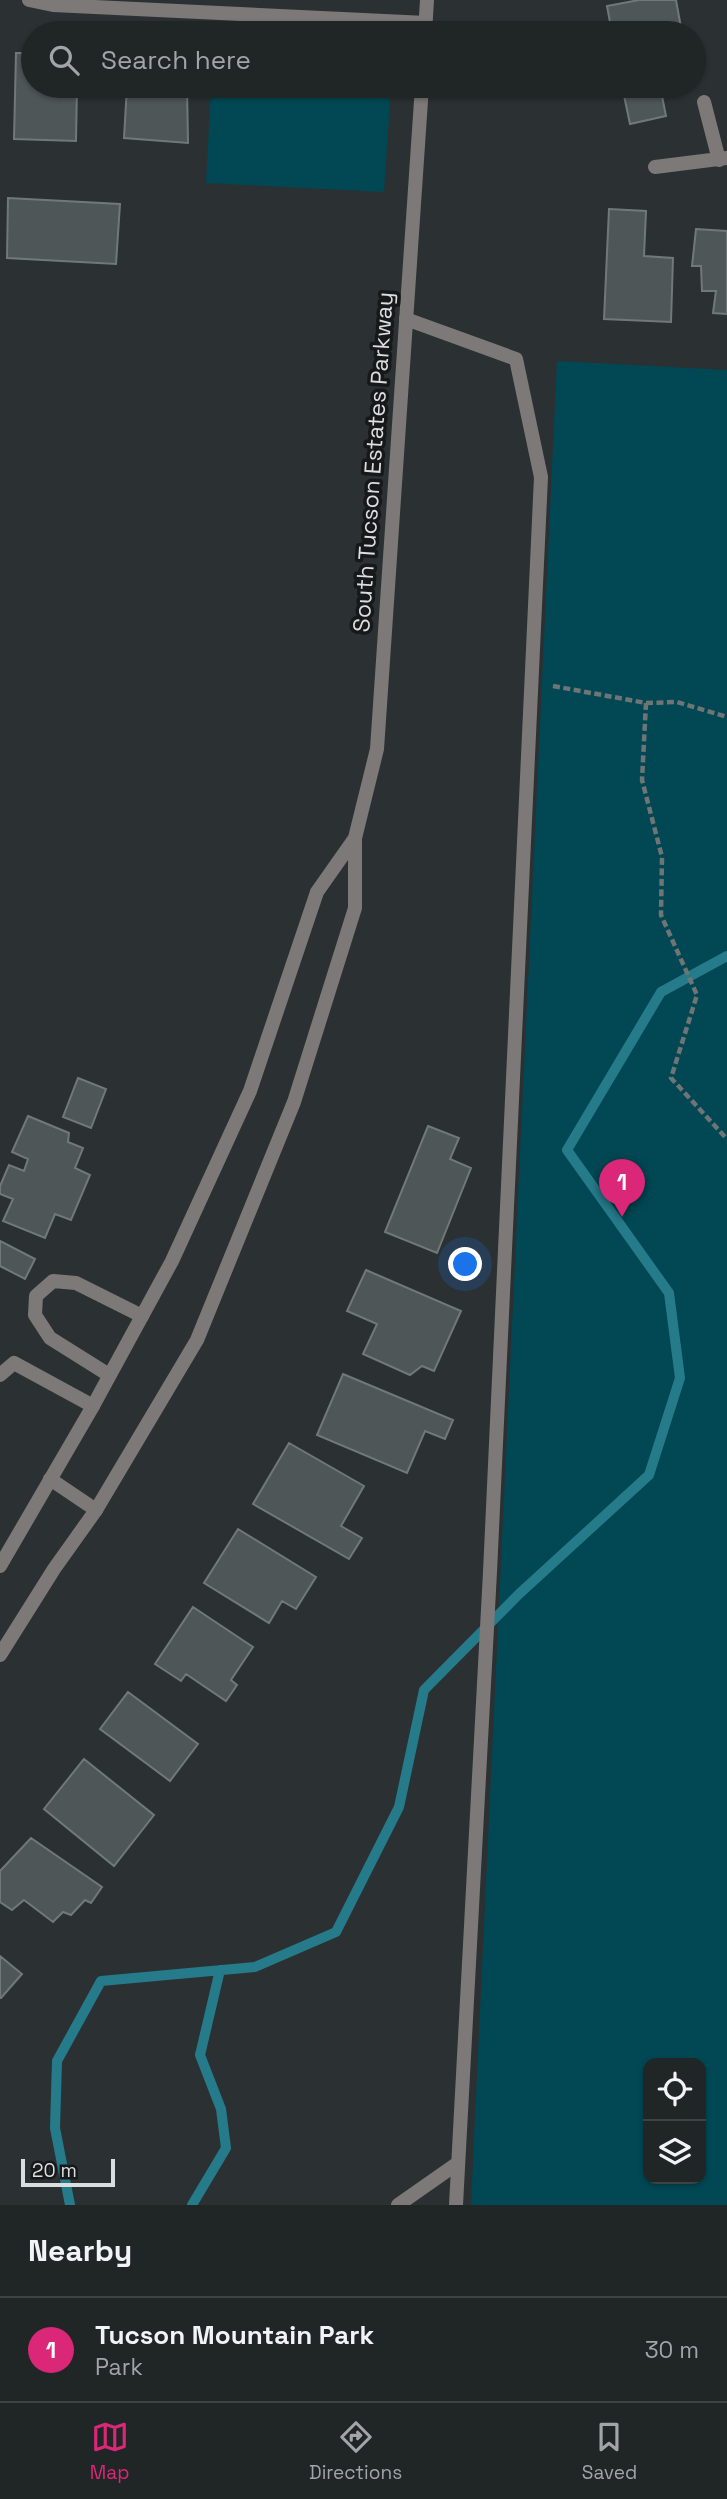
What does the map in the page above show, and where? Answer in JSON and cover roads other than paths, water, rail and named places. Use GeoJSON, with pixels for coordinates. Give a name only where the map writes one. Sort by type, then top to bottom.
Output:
{"type":"FeatureCollection","features":[{"type":"Feature","properties":{"kind":"street"},"geometry":{"type":"LineString","coordinates":[[29,0],[53,5],[312,21]]}},
{"type":"Feature","properties":{"kind":"street"},"geometry":{"type":"LineString","coordinates":[[426,21],[427,0]]}},
{"type":"Feature","properties":{"kind":"street","name":"South Tucson Estates Parkway"},"geometry":{"type":"LineString","coordinates":[[355,838],[377,749],[421,98]]}},
{"type":"Feature","properties":{"kind":"street"},"geometry":{"type":"LineString","coordinates":[[655,167],[723,159],[704,102]]}},
{"type":"Feature","properties":{"kind":"street"},"geometry":{"type":"LineString","coordinates":[[406,319],[516,359],[541,477],[490,1572],[456,2205]]}},
{"type":"Feature","properties":{"kind":"street"},"geometry":{"type":"LineString","coordinates":[[0,1566],[93,1406],[172,1261],[250,1091],[317,892],[355,838]]}},
{"type":"Feature","properties":{"kind":"street"},"geometry":{"type":"LineString","coordinates":[[0,1655],[54,1569],[96,1510],[198,1340],[294,1102],[355,908],[355,838]]}},
{"type":"Feature","properties":{"kind":"street"},"geometry":{"type":"LineString","coordinates":[[109,1375],[50,1338],[35,1315],[36,1296],[53,1280],[76,1283],[142,1316]]}},
{"type":"Feature","properties":{"kind":"street"},"geometry":{"type":"LineString","coordinates":[[0,1376],[14,1363],[93,1406]]}},
{"type":"Feature","properties":{"kind":"street"},"geometry":{"type":"LineString","coordinates":[[50,1479],[96,1510]]}},
{"type":"Feature","properties":{"kind":"street"},"geometry":{"type":"LineString","coordinates":[[398,2205],[458,2163]]}},
{"type":"Feature","properties":{"kind":"waterway"},"geometry":{"type":"LineString","coordinates":[[70,2205],[55,2128],[57,2061],[101,1981],[255,1967],[336,1932],[399,1807],[424,1690],[519,1594],[649,1475],[680,1378],[669,1293],[567,1150],[661,992],[727,956]]}},
{"type":"Feature","properties":{"kind":"waterway"},"geometry":{"type":"LineString","coordinates":[[192,2205],[226,2148],[221,2109],[200,2055],[220,1970]]}},
{"type":"Feature","properties":{"kind":"place","name":"Tucson Mountain Park"},"geometry":{"type":"Point","coordinates":[622,1217]}}]}
